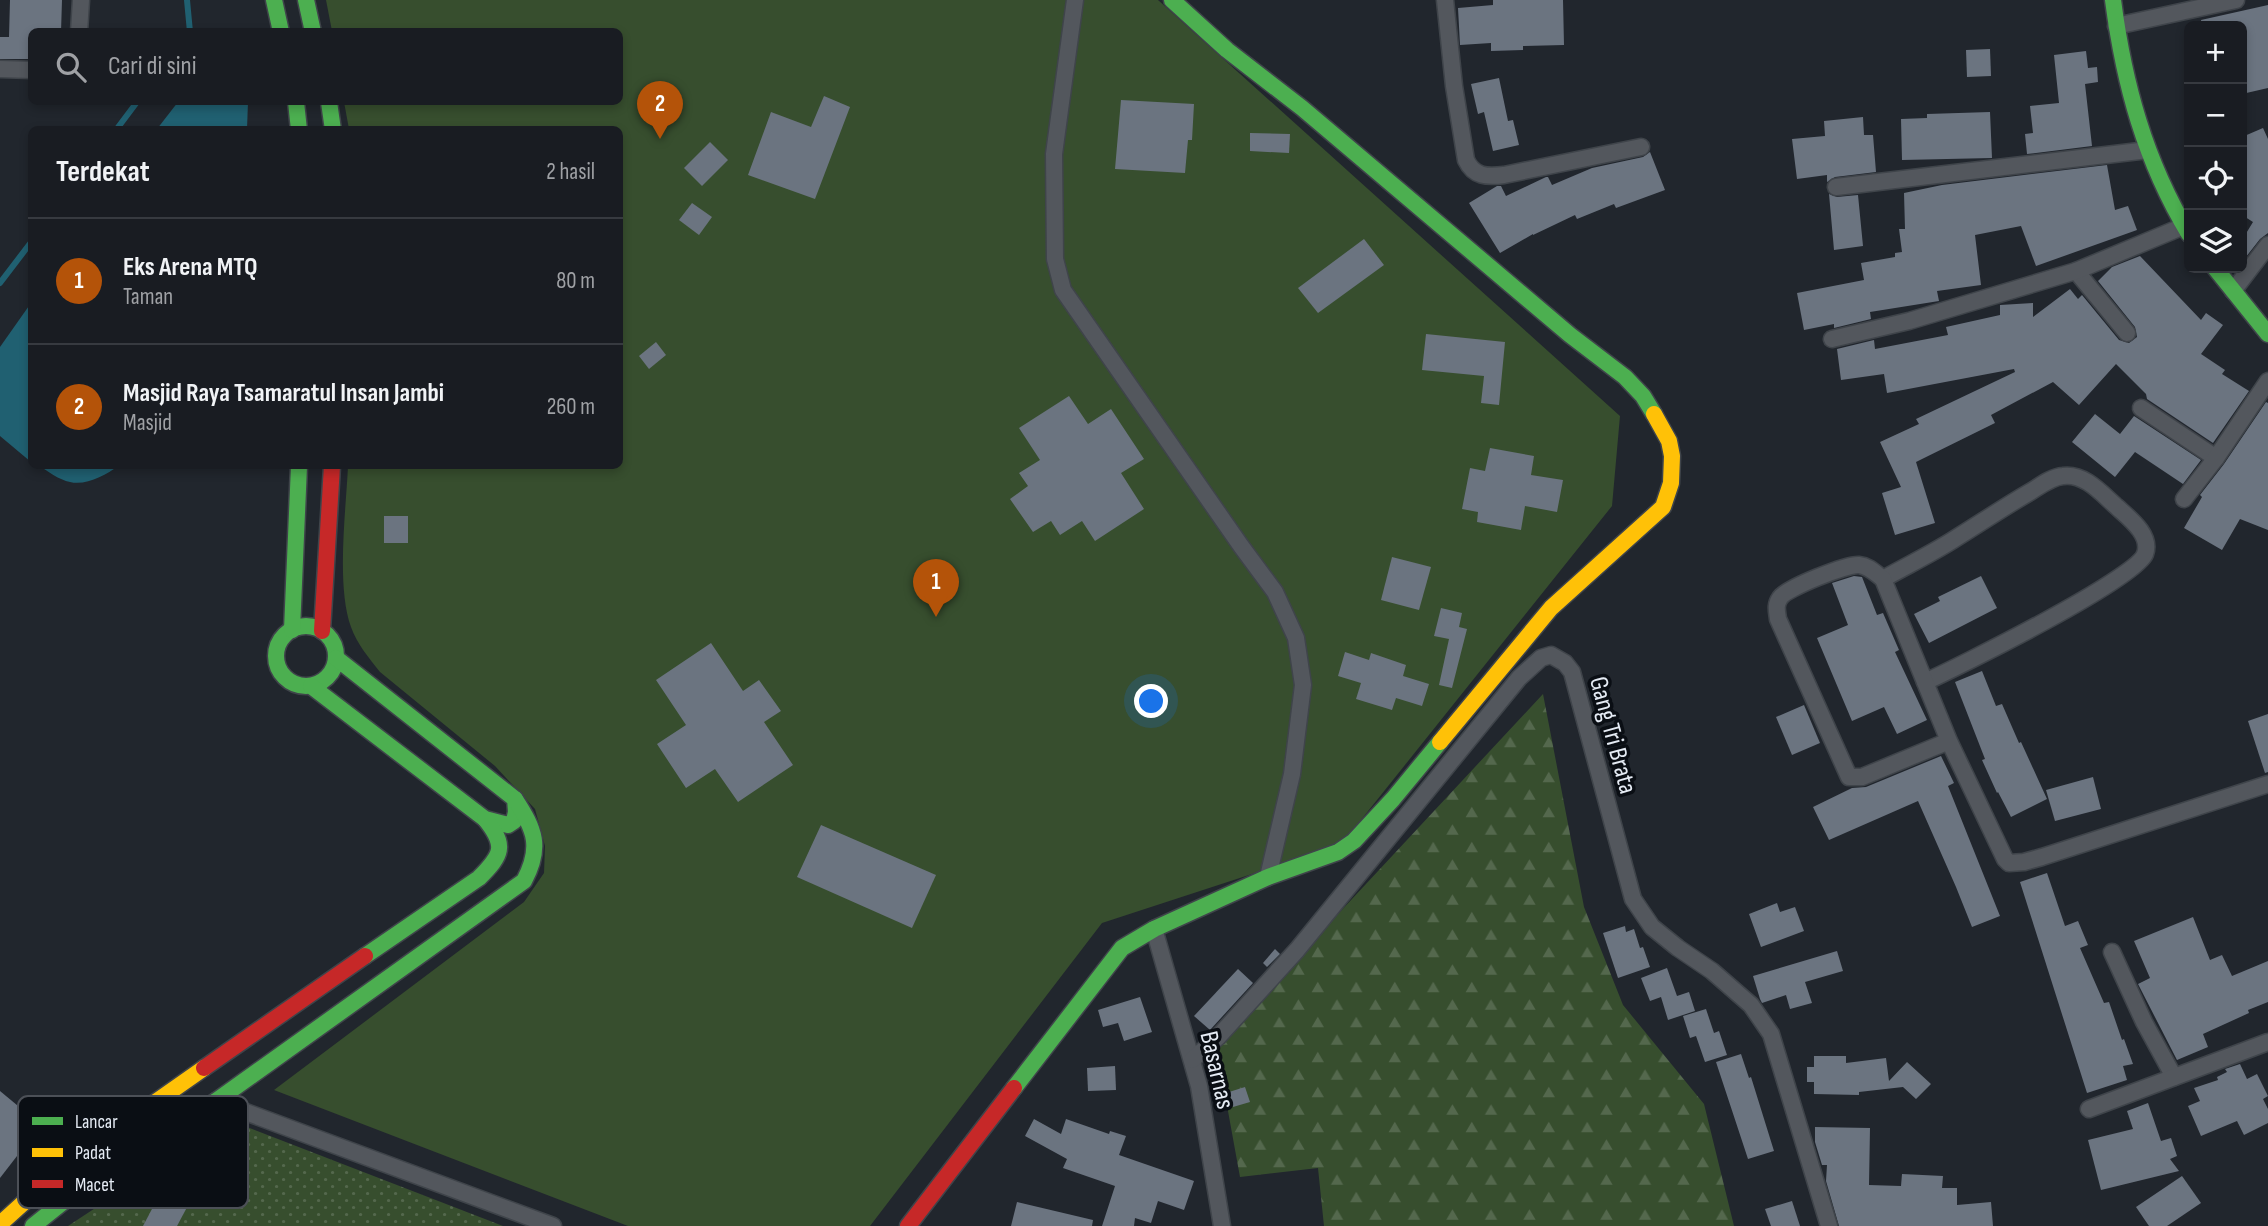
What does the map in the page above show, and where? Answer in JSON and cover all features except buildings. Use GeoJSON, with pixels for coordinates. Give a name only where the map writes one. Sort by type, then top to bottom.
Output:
{"type":"FeatureCollection","features":[{"type":"Feature","properties":{"kind":"main road"},"geometry":{"type":"LineString","coordinates":[[274,0],[280,28]]}},
{"type":"Feature","properties":{"kind":"main road"},"geometry":{"type":"LineString","coordinates":[[306,0],[312,28]]}},
{"type":"Feature","properties":{"kind":"main road"},"geometry":{"type":"LineString","coordinates":[[908,1226],[1122,948],[1154,929],[1268,877],[1338,852],[1371,825],[1551,608],[1663,507],[1670,487],[1670,440],[1643,396],[1625,377],[1570,335],[1302,108],[1227,50],[1172,0]]}},
{"type":"Feature","properties":{"kind":"main road"},"geometry":{"type":"LineString","coordinates":[[2113,0],[2116,26],[2137,121],[2184,224]]}},
{"type":"Feature","properties":{"kind":"main road"},"geometry":{"type":"LineString","coordinates":[[296,105],[299,126]]}},
{"type":"Feature","properties":{"kind":"main road"},"geometry":{"type":"LineString","coordinates":[[329,105],[332,126]]}},
{"type":"Feature","properties":{"kind":"main road"},"geometry":{"type":"LineString","coordinates":[[2219,273],[2268,334]]}},
{"type":"Feature","properties":{"kind":"main road"},"geometry":{"type":"LineString","coordinates":[[292,630],[299,469]]}},
{"type":"Feature","properties":{"kind":"main road"},"geometry":{"type":"LineString","coordinates":[[322,631],[332,469]]}},
{"type":"Feature","properties":{"kind":"main road"},"geometry":{"type":"LineString","coordinates":[[223,1096],[524,881],[535,859],[537,848],[529,820],[515,799],[336,658],[332,643],[322,631],[302,627],[292,630],[278,645],[277,663],[284,677],[301,686],[311,686],[328,676],[336,658]]}},
{"type":"Feature","properties":{"kind":"main road"},"geometry":{"type":"LineString","coordinates":[[164,1096],[479,878],[496,862],[501,848],[500,838],[485,819],[311,686]]}},
{"type":"Feature","properties":{"kind":"main road"},"geometry":{"type":"LineString","coordinates":[[485,819],[508,825],[514,821],[515,799]]}},
{"type":"Feature","properties":{"kind":"main road"},"geometry":{"type":"LineString","coordinates":[[0,1224],[18,1208]]}},
{"type":"Feature","properties":{"kind":"main road"},"geometry":{"type":"LineString","coordinates":[[33,1226],[56,1208]]}},
{"type":"Feature","properties":{"kind":"street"},"geometry":{"type":"LineString","coordinates":[[79,28],[81,0]]}},
{"type":"Feature","properties":{"kind":"street"},"geometry":{"type":"LineString","coordinates":[[1074,0],[1055,153],[1055,259],[1063,290],[1275,592],[1296,638],[1303,685],[1292,774],[1268,877]]}},
{"type":"Feature","properties":{"kind":"street"},"geometry":{"type":"LineString","coordinates":[[1446,0],[1454,86],[1466,160],[1476,174],[1504,175],[1641,147]]}},
{"type":"Feature","properties":{"kind":"street"},"geometry":{"type":"LineString","coordinates":[[2116,26],[2236,0]]}},
{"type":"Feature","properties":{"kind":"street"},"geometry":{"type":"LineString","coordinates":[[0,69],[28,70]]}},
{"type":"Feature","properties":{"kind":"street"},"geometry":{"type":"LineString","coordinates":[[1836,187],[2148,150]]}},
{"type":"Feature","properties":{"kind":"street"},"geometry":{"type":"LineString","coordinates":[[1832,339],[1909,321],[2076,271],[2184,231]]}},
{"type":"Feature","properties":{"kind":"street"},"geometry":{"type":"LineString","coordinates":[[2233,291],[2268,245]]}},
{"type":"Feature","properties":{"kind":"street"},"geometry":{"type":"LineString","coordinates":[[2076,271],[2127,333]]}},
{"type":"Feature","properties":{"kind":"street"},"geometry":{"type":"LineString","coordinates":[[2184,499],[2216,458],[2268,381]]}},
{"type":"Feature","properties":{"kind":"street"},"geometry":{"type":"LineString","coordinates":[[2141,408],[2216,458]]}},
{"type":"Feature","properties":{"kind":"street"},"geometry":{"type":"LineString","coordinates":[[1883,579],[1951,542],[2007,505],[2060,476],[2082,478],[2100,491],[2138,528],[2145,539],[2145,555],[2135,568],[1989,651],[1925,682]]}},
{"type":"Feature","properties":{"kind":"street"},"geometry":{"type":"LineString","coordinates":[[1949,741],[1862,776],[1849,776],[1778,619],[1776,606],[1780,596],[1790,589],[1843,567],[1869,567],[1883,579],[1949,741],[2009,863],[2042,857],[2268,784]]}},
{"type":"Feature","properties":{"kind":"street","name":"Gang Tri Brata"},"geometry":{"type":"LineString","coordinates":[[1192,1060],[1218,1037],[1297,950],[1519,678],[1541,657],[1551,655],[1565,663],[1572,672],[1633,899],[1652,927],[1722,979],[1751,1006],[1771,1034],[1829,1226]]}},
{"type":"Feature","properties":{"kind":"street","name":"Basarnas"},"geometry":{"type":"LineString","coordinates":[[1154,929],[1199,1086],[1222,1226]]}},
{"type":"Feature","properties":{"kind":"street"},"geometry":{"type":"LineString","coordinates":[[2112,952],[2144,1022],[2174,1077]]}},
{"type":"Feature","properties":{"kind":"street"},"geometry":{"type":"LineString","coordinates":[[2089,1109],[2268,1042]]}},
{"type":"Feature","properties":{"kind":"street"},"geometry":{"type":"LineString","coordinates":[[248,1113],[552,1226]]}},
{"type":"Feature","properties":{"kind":"green space"},"geometry":{"type":"Polygon","coordinates":[[[326,0],[1158,0],[1620,416],[1612,506],[1341,845],[1102,923],[870,1226],[628,1226],[274,1090],[524,902],[544,873],[545,846],[535,809],[495,766],[380,672],[351,627],[346,610],[343,570],[348,469],[623,469],[623,126],[348,126],[345,105],[623,105],[623,28],[331,28],[326,0]]]}},
{"type":"Feature","properties":{"kind":"green space"},"geometry":{"type":"Polygon","coordinates":[[[1543,694],[1584,907],[1623,1005],[1704,1104],[1734,1226],[1324,1226],[1318,1168],[1240,1177],[1216,1045],[1543,694]]]}},
{"type":"Feature","properties":{"kind":"green space"},"geometry":{"type":"Polygon","coordinates":[[[248,1127],[503,1226],[68,1226],[95,1208],[248,1208],[248,1127]]]}},
{"type":"Feature","properties":{"kind":"water"},"geometry":{"type":"Polygon","coordinates":[[[176,105],[248,105],[247,126],[159,126],[176,105]]]}},
{"type":"Feature","properties":{"kind":"water"},"geometry":{"type":"Polygon","coordinates":[[[28,307],[28,459],[0,436],[0,347],[28,307]]]}},
{"type":"Feature","properties":{"kind":"water"},"geometry":{"type":"Polygon","coordinates":[[[44,469],[114,469],[96,479],[83,482],[62,479],[44,469]]]}},
{"type":"Feature","properties":{"kind":"waterway"},"geometry":{"type":"LineString","coordinates":[[187,0],[190,28]]}},
{"type":"Feature","properties":{"kind":"waterway"},"geometry":{"type":"LineString","coordinates":[[119,126],[135,105]]}},
{"type":"Feature","properties":{"kind":"waterway"},"geometry":{"type":"LineString","coordinates":[[0,283],[28,246]]}},
{"type":"Feature","properties":{"kind":"traffic: fast"},"geometry":{"type":"LineString","coordinates":[[274,0],[280,28]]}},
{"type":"Feature","properties":{"kind":"traffic: fast"},"geometry":{"type":"LineString","coordinates":[[306,0],[312,28]]}},
{"type":"Feature","properties":{"kind":"traffic: fast"},"geometry":{"type":"LineString","coordinates":[[1172,0],[1227,50],[1302,108],[1570,335],[1625,377],[1643,396],[1654,414]]}},
{"type":"Feature","properties":{"kind":"traffic: fast"},"geometry":{"type":"LineString","coordinates":[[2113,0],[2123,62],[2139,121],[2160,178],[2184,225]]}},
{"type":"Feature","properties":{"kind":"traffic: fast"},"geometry":{"type":"LineString","coordinates":[[296,105],[299,126]]}},
{"type":"Feature","properties":{"kind":"traffic: fast"},"geometry":{"type":"LineString","coordinates":[[329,105],[332,126]]}},
{"type":"Feature","properties":{"kind":"traffic: fast"},"geometry":{"type":"LineString","coordinates":[[2219,273],[2268,334]]}},
{"type":"Feature","properties":{"kind":"traffic: fast"},"geometry":{"type":"LineString","coordinates":[[292,630],[299,469]]}},
{"type":"Feature","properties":{"kind":"traffic: fast"},"geometry":{"type":"LineString","coordinates":[[306,626],[327,635],[336,656],[327,677],[306,686],[285,677],[276,656],[285,635],[306,626]]}},
{"type":"Feature","properties":{"kind":"traffic: fast"},"geometry":{"type":"LineString","coordinates":[[311,686],[485,819],[508,825],[514,821],[515,799],[336,658]]}},
{"type":"Feature","properties":{"kind":"traffic: fast"},"geometry":{"type":"LineString","coordinates":[[1014,1088],[1122,948],[1154,929],[1268,877],[1338,852],[1354,841],[1393,799],[1440,742]]}},
{"type":"Feature","properties":{"kind":"traffic: fast"},"geometry":{"type":"LineString","coordinates":[[223,1096],[524,881],[533,858],[534,839],[515,799]]}},
{"type":"Feature","properties":{"kind":"traffic: fast"},"geometry":{"type":"LineString","coordinates":[[365,956],[487,870],[497,856],[499,843],[485,819]]}},
{"type":"Feature","properties":{"kind":"traffic: fast"},"geometry":{"type":"LineString","coordinates":[[33,1226],[56,1208]]}},
{"type":"Feature","properties":{"kind":"traffic: slow"},"geometry":{"type":"LineString","coordinates":[[1440,742],[1551,608],[1663,507],[1671,483],[1672,456],[1669,441],[1654,414]]}},
{"type":"Feature","properties":{"kind":"traffic: slow"},"geometry":{"type":"LineString","coordinates":[[164,1096],[204,1068]]}},
{"type":"Feature","properties":{"kind":"traffic: slow"},"geometry":{"type":"LineString","coordinates":[[0,1224],[18,1208]]}},
{"type":"Feature","properties":{"kind":"traffic: jam"},"geometry":{"type":"LineString","coordinates":[[322,631],[332,469]]}},
{"type":"Feature","properties":{"kind":"traffic: jam"},"geometry":{"type":"LineString","coordinates":[[204,1068],[365,956]]}},
{"type":"Feature","properties":{"kind":"traffic: jam"},"geometry":{"type":"LineString","coordinates":[[908,1226],[1014,1088]]}},
{"type":"Feature","properties":{"kind":"place","name":"Masjid Raya Tsamaratul Insan Jambi"},"geometry":{"type":"Point","coordinates":[660,139]}},
{"type":"Feature","properties":{"kind":"place","name":"Eks Arena MTQ"},"geometry":{"type":"Point","coordinates":[936,617]}}]}
